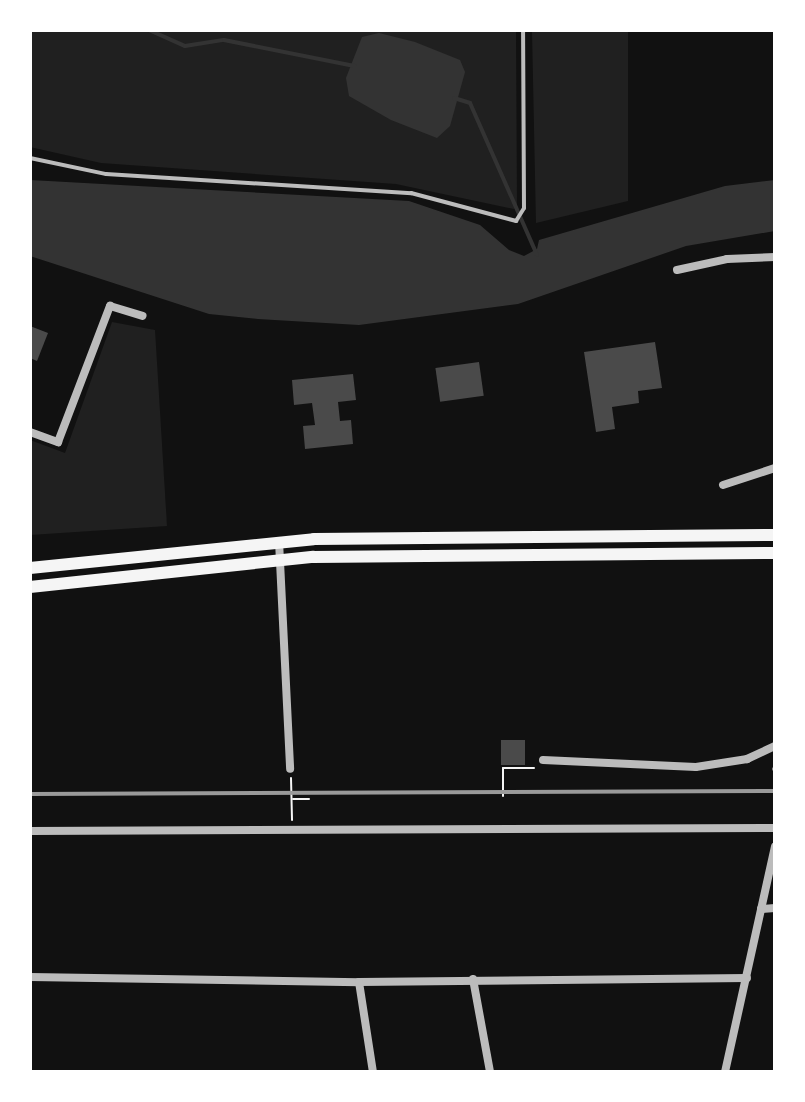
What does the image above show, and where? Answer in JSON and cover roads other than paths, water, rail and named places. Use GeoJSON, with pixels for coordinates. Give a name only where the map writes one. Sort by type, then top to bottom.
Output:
{"type":"FeatureCollection","features":[{"type":"Feature","properties":{"kind":"main road"},"geometry":{"type":"LineString","coordinates":[[30,568],[314,539],[775,535]]}},
{"type":"Feature","properties":{"kind":"main road"},"geometry":{"type":"LineString","coordinates":[[313,557],[307,547],[314,539]]}},
{"type":"Feature","properties":{"kind":"main road"},"geometry":{"type":"LineString","coordinates":[[252,543],[261,551],[258,562]]}},
{"type":"Feature","properties":{"kind":"main road"},"geometry":{"type":"LineString","coordinates":[[30,587],[313,557],[775,553]]}},
{"type":"Feature","properties":{"kind":"street"},"geometry":{"type":"LineString","coordinates":[[677,270],[727,259],[775,257]]}},
{"type":"Feature","properties":{"kind":"street"},"geometry":{"type":"LineString","coordinates":[[30,432],[58,442],[110,306],[142,316]]}},
{"type":"Feature","properties":{"kind":"street"},"geometry":{"type":"LineString","coordinates":[[723,485],[775,468]]}},
{"type":"Feature","properties":{"kind":"street"},"geometry":{"type":"LineString","coordinates":[[279,541],[290,769]]}},
{"type":"Feature","properties":{"kind":"street"},"geometry":{"type":"LineString","coordinates":[[543,760],[713,766],[747,759],[775,746]]}},
{"type":"Feature","properties":{"kind":"street"},"geometry":{"type":"LineString","coordinates":[[30,831],[775,828]]}},
{"type":"Feature","properties":{"kind":"street"},"geometry":{"type":"LineString","coordinates":[[725,1072],[775,846]]}},
{"type":"Feature","properties":{"kind":"street"},"geometry":{"type":"LineString","coordinates":[[761,909],[775,908]]}},
{"type":"Feature","properties":{"kind":"street"},"geometry":{"type":"LineString","coordinates":[[30,977],[359,982],[747,978]]}},
{"type":"Feature","properties":{"kind":"street"},"geometry":{"type":"LineString","coordinates":[[473,979],[490,1072]]}},
{"type":"Feature","properties":{"kind":"street"},"geometry":{"type":"LineString","coordinates":[[359,982],[373,1072]]}},
{"type":"Feature","properties":{"kind":"lane"},"geometry":{"type":"LineString","coordinates":[[30,158],[106,174],[411,193],[516,221],[524,208],[523,30]]}},
{"type":"Feature","properties":{"kind":"waterway"},"geometry":{"type":"LineString","coordinates":[[149,30],[185,46],[224,40],[354,66]]}},
{"type":"Feature","properties":{"kind":"waterway"},"geometry":{"type":"LineString","coordinates":[[454,98],[470,103],[537,255]]}},
{"type":"Feature","properties":{"kind":"railway"},"geometry":{"type":"LineString","coordinates":[[30,794],[775,791]]}}]}
